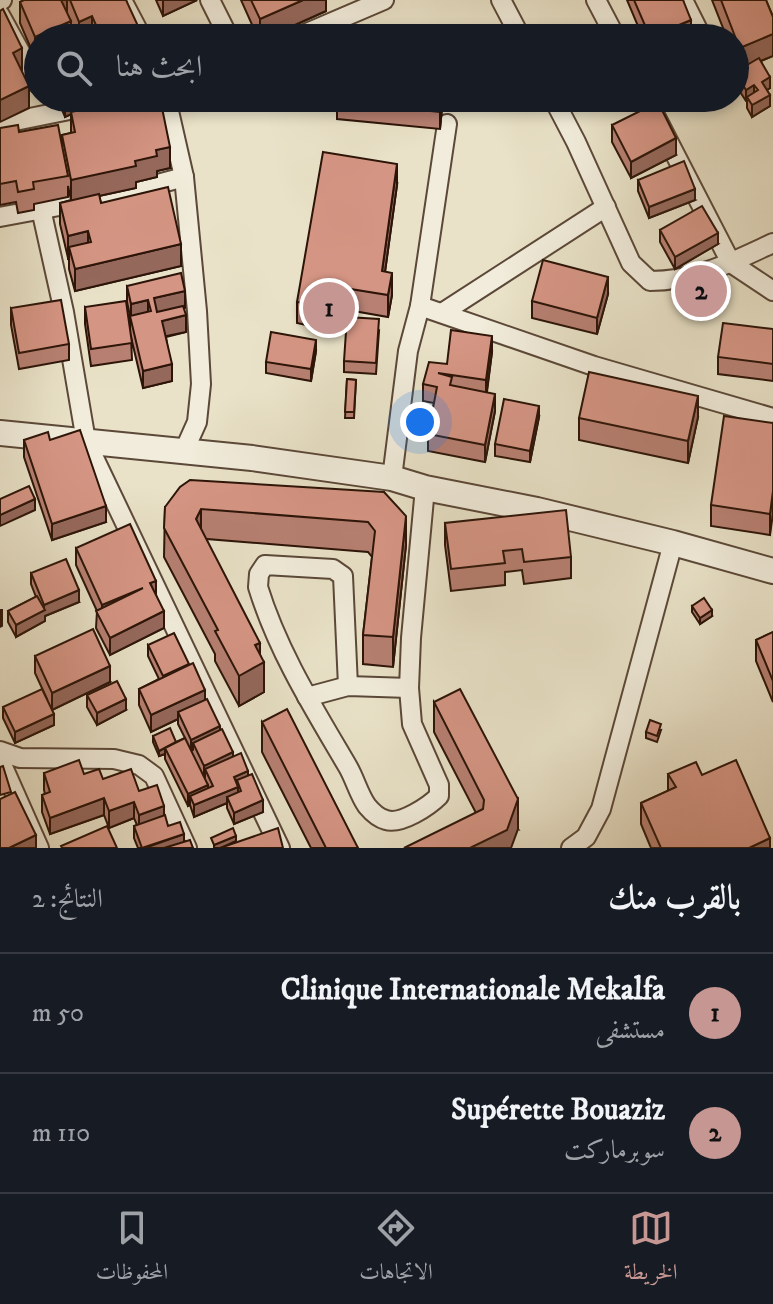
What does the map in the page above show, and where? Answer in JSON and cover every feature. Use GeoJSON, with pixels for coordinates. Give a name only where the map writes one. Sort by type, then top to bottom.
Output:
{"type":"FeatureCollection","features":[{"type":"Feature","properties":{"kind":"street"},"geometry":{"type":"LineString","coordinates":[[122,0],[135,24]]}},
{"type":"Feature","properties":{"kind":"street"},"geometry":{"type":"LineString","coordinates":[[210,0],[220,24]]}},
{"type":"Feature","properties":{"kind":"street"},"geometry":{"type":"LineString","coordinates":[[328,24],[384,0]]}},
{"type":"Feature","properties":{"kind":"street"},"geometry":{"type":"LineString","coordinates":[[501,0],[514,24]]}},
{"type":"Feature","properties":{"kind":"street"},"geometry":{"type":"LineString","coordinates":[[596,0],[609,24]]}},
{"type":"Feature","properties":{"kind":"street"},"geometry":{"type":"LineString","coordinates":[[683,0],[695,24]]}},
{"type":"Feature","properties":{"kind":"street"},"geometry":{"type":"LineString","coordinates":[[0,15],[24,59]]}},
{"type":"Feature","properties":{"kind":"street"},"geometry":{"type":"LineString","coordinates":[[0,124],[33,112]]}},
{"type":"Feature","properties":{"kind":"street"},"geometry":{"type":"LineString","coordinates":[[169,112],[184,177],[201,384],[197,422],[184,451]]}},
{"type":"Feature","properties":{"kind":"street"},"geometry":{"type":"LineString","coordinates":[[560,112],[631,263],[650,281],[679,281],[731,263],[773,243]]}},
{"type":"Feature","properties":{"kind":"street"},"geometry":{"type":"LineString","coordinates":[[653,112],[731,263],[773,291]]}},
{"type":"Feature","properties":{"kind":"street"},"geometry":{"type":"LineString","coordinates":[[392,478],[408,351],[420,306],[447,124]]}},
{"type":"Feature","properties":{"kind":"street"},"geometry":{"type":"LineString","coordinates":[[0,217],[113,196],[184,177]]}},
{"type":"Feature","properties":{"kind":"street"},"geometry":{"type":"LineString","coordinates":[[442,313],[606,207]]}},
{"type":"Feature","properties":{"kind":"street"},"geometry":{"type":"LineString","coordinates":[[41,209],[64,312],[86,441],[280,848]]}},
{"type":"Feature","properties":{"kind":"street"},"geometry":{"type":"LineString","coordinates":[[420,306],[594,366],[773,418]]}},
{"type":"Feature","properties":{"kind":"street"},"geometry":{"type":"LineString","coordinates":[[0,433],[184,451],[392,478],[673,543],[773,571]]}},
{"type":"Feature","properties":{"kind":"street"},"geometry":{"type":"LineString","coordinates":[[348,686],[343,576],[333,569],[265,565],[259,574],[258,587],[296,680],[354,777],[365,804],[376,815],[397,822],[439,796],[439,785],[412,724],[409,688],[425,488]]}},
{"type":"Feature","properties":{"kind":"street"},"geometry":{"type":"LineString","coordinates":[[571,848],[586,837],[601,809],[673,543]]}},
{"type":"Feature","properties":{"kind":"street"},"geometry":{"type":"LineString","coordinates":[[307,697],[348,686],[409,688]]}},
{"type":"Feature","properties":{"kind":"street"},"geometry":{"type":"LineString","coordinates":[[0,751],[20,758],[114,759],[139,765],[154,776],[187,848]]}},
{"type":"Feature","properties":{"kind":"street"},"geometry":{"type":"LineString","coordinates":[[0,760],[39,848]]}},
{"type":"Feature","properties":{"kind":"building"},"geometry":{"type":"Polygon","coordinates":[[[61,0],[71,21],[64,24],[29,24],[20,2],[61,0]]]}},
{"type":"Feature","properties":{"kind":"building"},"geometry":{"type":"Polygon","coordinates":[[[70,0],[126,0],[137,24],[96,24],[92,16],[79,22],[70,0]]]}},
{"type":"Feature","properties":{"kind":"building"},"geometry":{"type":"Polygon","coordinates":[[[251,0],[303,0],[260,19],[251,0]]]}},
{"type":"Feature","properties":{"kind":"building"},"geometry":{"type":"Polygon","coordinates":[[[634,0],[683,0],[691,20],[681,24],[644,24],[634,0]]]}},
{"type":"Feature","properties":{"kind":"building"},"geometry":{"type":"Polygon","coordinates":[[[721,0],[766,0],[773,17],[773,34],[749,44],[749,24],[730,24],[721,0]]]}},
{"type":"Feature","properties":{"kind":"building"},"geometry":{"type":"Polygon","coordinates":[[[3,9],[22,48],[13,53],[24,76],[24,88],[0,100],[0,11],[3,9]]]}},
{"type":"Feature","properties":{"kind":"building"},"geometry":{"type":"Polygon","coordinates":[[[759,58],[770,77],[762,82],[770,95],[752,105],[749,96],[758,90],[754,85],[749,88],[749,64],[759,58]]]}},
{"type":"Feature","properties":{"kind":"building"},"geometry":{"type":"Polygon","coordinates":[[[71,112],[163,112],[170,147],[156,150],[157,156],[135,161],[136,166],[71,180],[62,135],[75,132],[71,112]]]}},
{"type":"Feature","properties":{"kind":"building"},"geometry":{"type":"Polygon","coordinates":[[[638,112],[663,112],[676,138],[631,162],[612,125],[638,112]]]}},
{"type":"Feature","properties":{"kind":"building"},"geometry":{"type":"Polygon","coordinates":[[[18,125],[19,132],[58,125],[68,176],[33,182],[34,189],[18,192],[16,181],[0,184],[0,128],[18,125]]]}},
{"type":"Feature","properties":{"kind":"building"},"geometry":{"type":"Polygon","coordinates":[[[323,152],[397,164],[382,271],[392,273],[388,295],[319,284],[315,305],[297,302],[323,152]]]}},
{"type":"Feature","properties":{"kind":"building"},"geometry":{"type":"Polygon","coordinates":[[[684,161],[695,189],[649,207],[638,180],[684,161]]]}},
{"type":"Feature","properties":{"kind":"building"},"geometry":{"type":"Polygon","coordinates":[[[168,187],[181,244],[75,269],[69,247],[91,242],[88,231],[68,236],[60,203],[99,194],[101,203],[168,187]]]}},
{"type":"Feature","properties":{"kind":"building"},"geometry":{"type":"Polygon","coordinates":[[[702,206],[718,233],[675,257],[660,230],[702,206]]]}},
{"type":"Feature","properties":{"kind":"building"},"geometry":{"type":"Polygon","coordinates":[[[543,260],[608,277],[597,318],[532,301],[543,260]]]}},
{"type":"Feature","properties":{"kind":"building"},"geometry":{"type":"Polygon","coordinates":[[[181,273],[185,291],[154,298],[157,312],[183,306],[186,315],[162,321],[172,364],[143,371],[130,316],[151,311],[148,300],[131,304],[127,286],[181,273]]]}},
{"type":"Feature","properties":{"kind":"building"},"geometry":{"type":"Polygon","coordinates":[[[61,300],[69,344],[19,353],[11,308],[61,300]]]}},
{"type":"Feature","properties":{"kind":"building"},"geometry":{"type":"Polygon","coordinates":[[[126,301],[132,343],[91,349],[85,307],[126,301]]]}},
{"type":"Feature","properties":{"kind":"building"},"geometry":{"type":"Polygon","coordinates":[[[347,317],[379,319],[376,363],[344,361],[347,317]]]}},
{"type":"Feature","properties":{"kind":"building"},"geometry":{"type":"Polygon","coordinates":[[[723,323],[773,329],[773,364],[718,357],[723,323]]]}},
{"type":"Feature","properties":{"kind":"building"},"geometry":{"type":"Polygon","coordinates":[[[451,330],[492,336],[486,380],[438,373],[452,377],[450,385],[495,394],[485,445],[428,434],[437,387],[423,384],[429,362],[447,364],[451,330]]]}},
{"type":"Feature","properties":{"kind":"building"},"geometry":{"type":"Polygon","coordinates":[[[271,332],[316,340],[311,369],[266,362],[271,332]]]}},
{"type":"Feature","properties":{"kind":"building"},"geometry":{"type":"Polygon","coordinates":[[[589,372],[698,396],[688,441],[579,418],[589,372]]]}},
{"type":"Feature","properties":{"kind":"building"},"geometry":{"type":"Polygon","coordinates":[[[347,379],[356,380],[354,412],[345,412],[347,379]]]}},
{"type":"Feature","properties":{"kind":"building"},"geometry":{"type":"Polygon","coordinates":[[[504,399],[539,406],[530,451],[495,444],[504,399]]]}},
{"type":"Feature","properties":{"kind":"building"},"geometry":{"type":"Polygon","coordinates":[[[724,416],[773,423],[770,514],[711,505],[724,416]]]}},
{"type":"Feature","properties":{"kind":"building"},"geometry":{"type":"Polygon","coordinates":[[[80,430],[106,506],[52,524],[24,440],[48,432],[50,440],[80,430]]]}},
{"type":"Feature","properties":{"kind":"building"},"geometry":{"type":"Polygon","coordinates":[[[190,480],[384,492],[406,516],[393,637],[363,635],[375,531],[368,522],[201,509],[196,519],[260,643],[255,645],[264,662],[239,676],[164,528],[165,507],[180,487],[190,480]]]}},
{"type":"Feature","properties":{"kind":"building"},"geometry":{"type":"Polygon","coordinates":[[[29,486],[35,499],[0,515],[0,499],[29,486]]]}},
{"type":"Feature","properties":{"kind":"building"},"geometry":{"type":"Polygon","coordinates":[[[566,510],[571,557],[524,562],[522,549],[503,551],[505,563],[451,569],[445,523],[566,510]]]}},
{"type":"Feature","properties":{"kind":"building"},"geometry":{"type":"Polygon","coordinates":[[[130,524],[156,581],[150,583],[164,611],[110,638],[96,611],[143,588],[102,605],[76,548],[130,524]]]}},
{"type":"Feature","properties":{"kind":"building"},"geometry":{"type":"Polygon","coordinates":[[[66,559],[79,590],[44,605],[31,573],[66,559]]]}},
{"type":"Feature","properties":{"kind":"building"},"geometry":{"type":"Polygon","coordinates":[[[37,596],[45,610],[16,625],[8,611],[37,596]]]}},
{"type":"Feature","properties":{"kind":"building"},"geometry":{"type":"Polygon","coordinates":[[[704,598],[712,610],[700,618],[692,606],[704,598]]]}},
{"type":"Feature","properties":{"kind":"building"},"geometry":{"type":"Polygon","coordinates":[[[93,629],[110,666],[52,693],[35,656],[93,629]]]}},
{"type":"Feature","properties":{"kind":"building"},"geometry":{"type":"Polygon","coordinates":[[[773,632],[773,681],[756,640],[773,632]]]}},
{"type":"Feature","properties":{"kind":"building"},"geometry":{"type":"Polygon","coordinates":[[[174,633],[189,664],[163,676],[148,645],[174,633]]]}},
{"type":"Feature","properties":{"kind":"building"},"geometry":{"type":"Polygon","coordinates":[[[193,663],[205,690],[151,715],[139,689],[193,663]]]}},
{"type":"Feature","properties":{"kind":"building"},"geometry":{"type":"Polygon","coordinates":[[[117,681],[126,699],[97,713],[87,695],[117,681]]]}},
{"type":"Feature","properties":{"kind":"building"},"geometry":{"type":"Polygon","coordinates":[[[42,689],[54,714],[15,732],[3,707],[42,689]]]}},
{"type":"Feature","properties":{"kind":"building"},"geometry":{"type":"Polygon","coordinates":[[[460,689],[518,799],[507,830],[470,848],[404,848],[483,809],[484,800],[434,702],[460,689]]]}},
{"type":"Feature","properties":{"kind":"building"},"geometry":{"type":"Polygon","coordinates":[[[207,699],[220,726],[191,740],[178,712],[207,699]]]}},
{"type":"Feature","properties":{"kind":"building"},"geometry":{"type":"Polygon","coordinates":[[[287,709],[358,848],[326,848],[262,722],[287,709]]]}},
{"type":"Feature","properties":{"kind":"building"},"geometry":{"type":"Polygon","coordinates":[[[650,720],[661,724],[657,736],[646,732],[650,720]]]}},
{"type":"Feature","properties":{"kind":"building"},"geometry":{"type":"Polygon","coordinates":[[[170,728],[176,742],[159,751],[153,736],[170,728]]]}},
{"type":"Feature","properties":{"kind":"building"},"geometry":{"type":"Polygon","coordinates":[[[222,729],[233,752],[204,766],[193,743],[222,729]]]}},
{"type":"Feature","properties":{"kind":"building"},"geometry":{"type":"Polygon","coordinates":[[[185,738],[208,785],[188,794],[165,748],[185,738]]]}},
{"type":"Feature","properties":{"kind":"building"},"geometry":{"type":"Polygon","coordinates":[[[241,753],[248,771],[234,777],[238,787],[194,805],[190,796],[213,786],[205,769],[241,753]]]}},
{"type":"Feature","properties":{"kind":"building"},"geometry":{"type":"Polygon","coordinates":[[[79,760],[84,774],[99,769],[103,779],[131,769],[139,791],[157,785],[164,806],[139,815],[134,802],[109,811],[104,798],[50,818],[42,795],[50,792],[44,773],[79,760]]]}},
{"type":"Feature","properties":{"kind":"building"},"geometry":{"type":"Polygon","coordinates":[[[736,760],[770,838],[749,848],[661,848],[641,803],[676,787],[668,774],[696,762],[702,775],[736,760]]]}},
{"type":"Feature","properties":{"kind":"building"},"geometry":{"type":"Polygon","coordinates":[[[3,766],[11,792],[0,795],[0,767],[3,766]]]}},
{"type":"Feature","properties":{"kind":"building"},"geometry":{"type":"Polygon","coordinates":[[[252,774],[263,800],[234,813],[227,797],[241,791],[237,780],[252,774]]]}},
{"type":"Feature","properties":{"kind":"building"},"geometry":{"type":"Polygon","coordinates":[[[15,792],[36,835],[9,848],[0,848],[0,799],[15,792]]]}},
{"type":"Feature","properties":{"kind":"building"},"geometry":{"type":"Polygon","coordinates":[[[165,815],[168,826],[180,822],[184,834],[142,848],[134,826],[165,815]]]}},
{"type":"Feature","properties":{"kind":"building"},"geometry":{"type":"Polygon","coordinates":[[[107,826],[117,848],[61,846],[107,826]]]}},
{"type":"Feature","properties":{"kind":"building"},"geometry":{"type":"Polygon","coordinates":[[[233,828],[236,836],[214,845],[211,838],[233,828]]]}},
{"type":"Feature","properties":{"kind":"building"},"geometry":{"type":"Polygon","coordinates":[[[278,828],[283,848],[220,848],[278,828]]]}},
{"type":"Feature","properties":{"kind":"building"},"geometry":{"type":"Polygon","coordinates":[[[190,840],[193,848],[164,848],[190,840]]]}},
{"type":"Feature","properties":{"kind":"place","name":"Supérette Bouaziz"},"geometry":{"type":"Point","coordinates":[701,291]}},
{"type":"Feature","properties":{"kind":"place","name":"Clinique Internationale Mekalfa"},"geometry":{"type":"Point","coordinates":[329,308]}}]}
